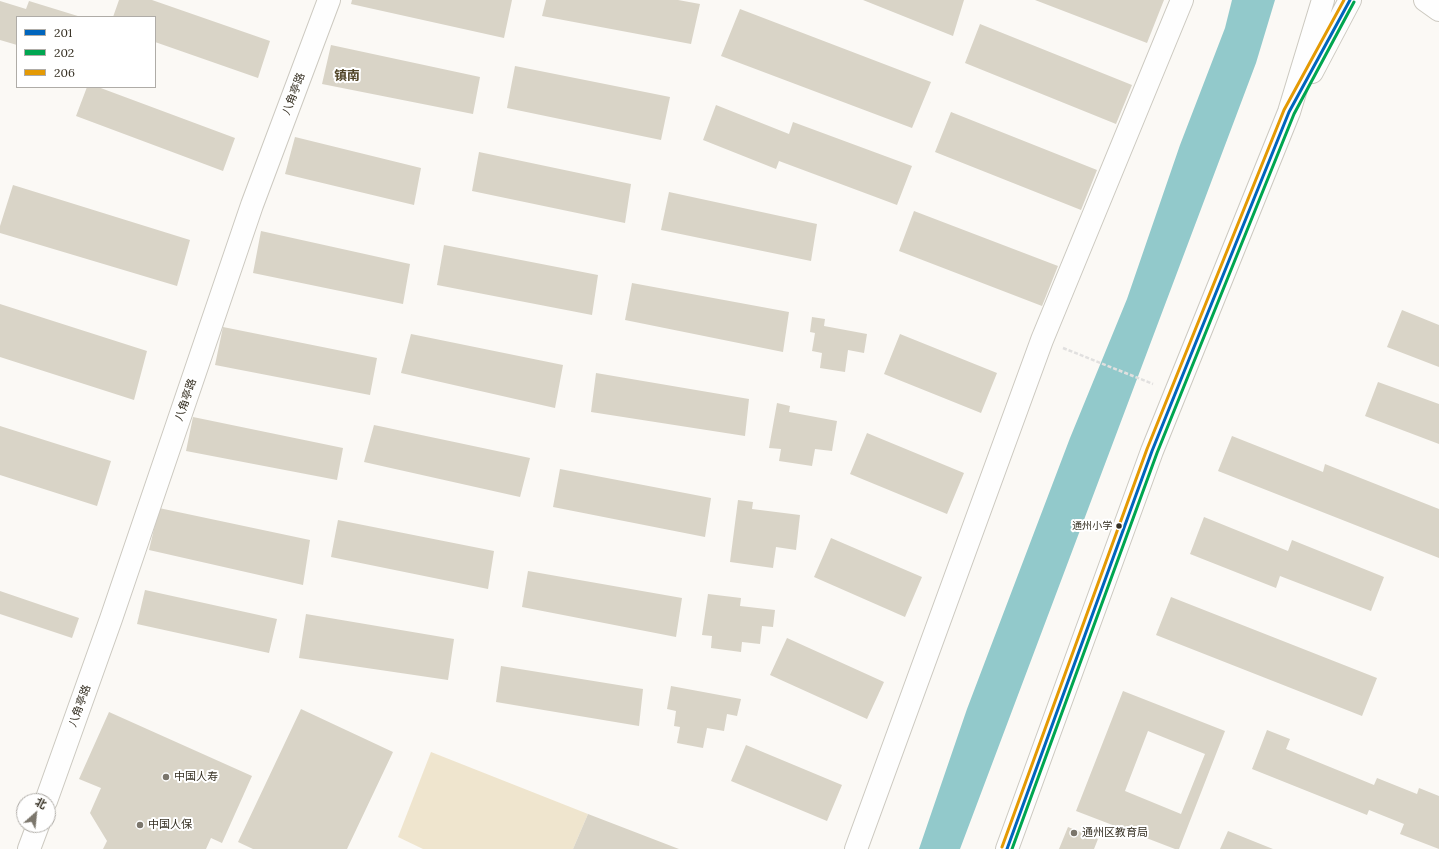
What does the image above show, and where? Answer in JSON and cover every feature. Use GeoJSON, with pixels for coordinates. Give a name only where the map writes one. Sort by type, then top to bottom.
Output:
{"type":"FeatureCollection","features":[{"type":"Feature","properties":{"kind":"street","name":"八角亭路"},"geometry":{"type":"LineString","coordinates":[[49,793],[111,619],[252,205],[329,0]]}},
{"type":"Feature","properties":{"kind":"street"},"geometry":{"type":"LineString","coordinates":[[856,849],[1042,340],[1182,0]]}},
{"type":"Feature","properties":{"kind":"street"},"geometry":{"type":"LineString","coordinates":[[1008,849],[1150,458],[1289,112],[1323,0]]}},
{"type":"Feature","properties":{"kind":"street"},"geometry":{"type":"LineString","coordinates":[[1289,112],[1350,0]]}},
{"type":"Feature","properties":{"kind":"street"},"geometry":{"type":"LineString","coordinates":[[1424,0],[1439,10]]}},
{"type":"Feature","properties":{"kind":"street"},"geometry":{"type":"LineString","coordinates":[[29,849],[35,833]]}},
{"type":"Feature","properties":{"kind":"path"},"geometry":{"type":"LineString","coordinates":[[1042,340],[1176,393]]}},
{"type":"Feature","properties":{"kind":"shaded area"},"geometry":{"type":"Polygon","coordinates":[[[431,752],[588,814],[573,849],[423,849],[398,837],[431,752]]]}},
{"type":"Feature","properties":{"kind":"water"},"geometry":{"type":"Polygon","coordinates":[[[1232,0],[1275,0],[1256,63],[960,849],[919,849],[967,709],[1070,438],[1127,299],[1180,145],[1225,28],[1232,0]]]}},
{"type":"Feature","properties":{"kind":"building"},"geometry":{"type":"Polygon","coordinates":[[[119,0],[152,0],[270,41],[258,78],[156,42],[156,16],[113,16],[119,0]]]}},
{"type":"Feature","properties":{"kind":"building"},"geometry":{"type":"Polygon","coordinates":[[[352,0],[512,0],[504,38],[351,4],[352,0]]]}},
{"type":"Feature","properties":{"kind":"building"},"geometry":{"type":"Polygon","coordinates":[[[546,0],[678,0],[700,4],[691,44],[542,16],[546,0]]]}},
{"type":"Feature","properties":{"kind":"building"},"geometry":{"type":"Polygon","coordinates":[[[863,0],[964,0],[953,36],[863,0]]]}},
{"type":"Feature","properties":{"kind":"building"},"geometry":{"type":"Polygon","coordinates":[[[1035,0],[1164,0],[1147,43],[1035,0]]]}},
{"type":"Feature","properties":{"kind":"building"},"geometry":{"type":"Polygon","coordinates":[[[0,1],[26,9],[29,1],[78,16],[16,16],[16,45],[0,40],[0,1]]]}},
{"type":"Feature","properties":{"kind":"building"},"geometry":{"type":"Polygon","coordinates":[[[740,9],[931,82],[912,128],[721,56],[740,9]]]}},
{"type":"Feature","properties":{"kind":"building"},"geometry":{"type":"Polygon","coordinates":[[[980,24],[1132,85],[1116,124],[965,63],[980,24]]]}},
{"type":"Feature","properties":{"kind":"building"},"geometry":{"type":"Polygon","coordinates":[[[331,45],[480,77],[473,114],[322,84],[331,45]]]}},
{"type":"Feature","properties":{"kind":"building"},"geometry":{"type":"Polygon","coordinates":[[[515,66],[670,97],[661,140],[507,108],[515,66]]]}},
{"type":"Feature","properties":{"kind":"building"},"geometry":{"type":"Polygon","coordinates":[[[87,88],[101,88],[235,138],[223,171],[76,116],[87,88]]]}},
{"type":"Feature","properties":{"kind":"building"},"geometry":{"type":"Polygon","coordinates":[[[716,105],[789,134],[793,122],[912,166],[897,205],[779,161],[776,169],[703,140],[716,105]]]}},
{"type":"Feature","properties":{"kind":"building"},"geometry":{"type":"Polygon","coordinates":[[[951,112],[1097,170],[1081,210],[935,152],[951,112]]]}},
{"type":"Feature","properties":{"kind":"building"},"geometry":{"type":"Polygon","coordinates":[[[295,137],[421,168],[414,205],[285,174],[295,137]]]}},
{"type":"Feature","properties":{"kind":"building"},"geometry":{"type":"Polygon","coordinates":[[[479,152],[631,184],[625,223],[472,191],[479,152]]]}},
{"type":"Feature","properties":{"kind":"building"},"geometry":{"type":"Polygon","coordinates":[[[13,185],[190,240],[177,286],[0,233],[0,226],[13,185]]]}},
{"type":"Feature","properties":{"kind":"building"},"geometry":{"type":"Polygon","coordinates":[[[669,192],[817,224],[811,261],[661,230],[669,192]]]}},
{"type":"Feature","properties":{"kind":"building"},"geometry":{"type":"Polygon","coordinates":[[[914,211],[1058,266],[1042,306],[899,251],[914,211]]]}},
{"type":"Feature","properties":{"kind":"building"},"geometry":{"type":"Polygon","coordinates":[[[261,231],[410,264],[403,304],[253,273],[261,231]]]}},
{"type":"Feature","properties":{"kind":"building"},"geometry":{"type":"Polygon","coordinates":[[[444,245],[598,275],[592,315],[437,285],[444,245]]]}},
{"type":"Feature","properties":{"kind":"building"},"geometry":{"type":"Polygon","coordinates":[[[632,283],[789,312],[783,352],[625,320],[632,283]]]}},
{"type":"Feature","properties":{"kind":"building"},"geometry":{"type":"Polygon","coordinates":[[[0,304],[147,351],[134,400],[0,357],[0,304]]]}},
{"type":"Feature","properties":{"kind":"building"},"geometry":{"type":"Polygon","coordinates":[[[1402,310],[1439,325],[1439,367],[1387,347],[1402,310]]]}},
{"type":"Feature","properties":{"kind":"building"},"geometry":{"type":"Polygon","coordinates":[[[812,317],[825,319],[824,326],[867,334],[864,353],[848,350],[845,372],[820,368],[822,353],[812,351],[815,333],[810,332],[812,317]]]}},
{"type":"Feature","properties":{"kind":"building"},"geometry":{"type":"Polygon","coordinates":[[[223,327],[377,358],[370,395],[215,365],[223,327]]]}},
{"type":"Feature","properties":{"kind":"building"},"geometry":{"type":"Polygon","coordinates":[[[411,334],[563,365],[555,408],[401,373],[411,334]]]}},
{"type":"Feature","properties":{"kind":"building"},"geometry":{"type":"Polygon","coordinates":[[[900,334],[997,373],[981,413],[884,374],[900,334]]]}},
{"type":"Feature","properties":{"kind":"building"},"geometry":{"type":"Polygon","coordinates":[[[596,373],[749,399],[745,436],[591,412],[596,373]]]}},
{"type":"Feature","properties":{"kind":"building"},"geometry":{"type":"Polygon","coordinates":[[[1378,382],[1439,404],[1439,444],[1365,416],[1378,382]]]}},
{"type":"Feature","properties":{"kind":"building"},"geometry":{"type":"Polygon","coordinates":[[[777,403],[790,406],[789,412],[837,421],[832,451],[815,449],[812,466],[779,461],[781,449],[769,448],[777,403]]]}},
{"type":"Feature","properties":{"kind":"building"},"geometry":{"type":"Polygon","coordinates":[[[193,417],[343,448],[337,480],[186,451],[193,417]]]}},
{"type":"Feature","properties":{"kind":"building"},"geometry":{"type":"Polygon","coordinates":[[[374,425],[530,458],[520,497],[364,462],[374,425]]]}},
{"type":"Feature","properties":{"kind":"building"},"geometry":{"type":"Polygon","coordinates":[[[0,426],[111,461],[97,506],[0,475],[0,426]]]}},
{"type":"Feature","properties":{"kind":"building"},"geometry":{"type":"Polygon","coordinates":[[[867,433],[964,473],[947,514],[850,474],[867,433]]]}},
{"type":"Feature","properties":{"kind":"building"},"geometry":{"type":"Polygon","coordinates":[[[1232,436],[1323,472],[1325,464],[1439,509],[1439,558],[1218,471],[1232,436]]]}},
{"type":"Feature","properties":{"kind":"building"},"geometry":{"type":"Polygon","coordinates":[[[560,469],[711,498],[705,537],[553,507],[560,469]]]}},
{"type":"Feature","properties":{"kind":"building"},"geometry":{"type":"Polygon","coordinates":[[[738,500],[753,502],[752,509],[800,515],[796,550],[776,547],[773,568],[730,562],[738,500]]]}},
{"type":"Feature","properties":{"kind":"building"},"geometry":{"type":"Polygon","coordinates":[[[159,508],[310,540],[303,585],[149,550],[159,508]]]}},
{"type":"Feature","properties":{"kind":"building"},"geometry":{"type":"Polygon","coordinates":[[[1204,517],[1288,551],[1292,540],[1384,577],[1371,611],[1280,576],[1276,588],[1190,554],[1204,517]]]}},
{"type":"Feature","properties":{"kind":"building"},"geometry":{"type":"Polygon","coordinates":[[[338,520],[494,551],[488,589],[331,557],[338,520]]]}},
{"type":"Feature","properties":{"kind":"building"},"geometry":{"type":"Polygon","coordinates":[[[831,538],[922,577],[905,617],[814,577],[831,538]]]}},
{"type":"Feature","properties":{"kind":"building"},"geometry":{"type":"Polygon","coordinates":[[[528,571],[682,598],[676,637],[522,607],[528,571]]]}},
{"type":"Feature","properties":{"kind":"building"},"geometry":{"type":"Polygon","coordinates":[[[145,590],[277,619],[269,653],[137,624],[145,590]]]}},
{"type":"Feature","properties":{"kind":"building"},"geometry":{"type":"Polygon","coordinates":[[[0,591],[79,618],[72,638],[0,614],[0,591]]]}},
{"type":"Feature","properties":{"kind":"building"},"geometry":{"type":"Polygon","coordinates":[[[708,594],[741,598],[740,606],[775,610],[773,627],[762,626],[760,644],[742,642],[741,652],[711,648],[712,636],[702,635],[708,594]]]}},
{"type":"Feature","properties":{"kind":"building"},"geometry":{"type":"Polygon","coordinates":[[[1171,597],[1377,678],[1362,716],[1156,635],[1171,597]]]}},
{"type":"Feature","properties":{"kind":"building"},"geometry":{"type":"Polygon","coordinates":[[[306,614],[454,639],[448,680],[299,658],[306,614]]]}},
{"type":"Feature","properties":{"kind":"building"},"geometry":{"type":"Polygon","coordinates":[[[787,638],[884,682],[867,719],[770,675],[787,638]]]}},
{"type":"Feature","properties":{"kind":"building"},"geometry":{"type":"Polygon","coordinates":[[[501,666],[643,689],[639,726],[496,702],[501,666]]]}},
{"type":"Feature","properties":{"kind":"building"},"geometry":{"type":"Polygon","coordinates":[[[671,686],[741,699],[737,716],[727,714],[724,731],[707,728],[703,748],[677,743],[680,727],[674,726],[676,711],[667,709],[671,686]]]}},
{"type":"Feature","properties":{"kind":"building"},"geometry":{"type":"Polygon","coordinates":[[[1123,691],[1225,731],[1179,849],[1175,849],[1076,811],[1123,691]],[[1148,731],[1125,791],[1181,814],[1205,754],[1148,731]]]}},
{"type":"Feature","properties":{"kind":"building"},"geometry":{"type":"Polygon","coordinates":[[[301,709],[393,752],[347,849],[253,849],[238,842],[301,709]]]}},
{"type":"Feature","properties":{"kind":"building","name":"中国人寿"},"geometry":{"type":"Polygon","coordinates":[[[109,712],[252,776],[222,843],[211,838],[206,849],[103,849],[107,841],[90,813],[101,788],[79,779],[109,712]]]}},
{"type":"Feature","properties":{"kind":"building"},"geometry":{"type":"Polygon","coordinates":[[[1267,730],[1290,739],[1286,749],[1374,785],[1377,778],[1417,794],[1419,788],[1439,796],[1439,849],[1400,834],[1404,824],[1369,810],[1367,815],[1252,769],[1267,730]]]}},
{"type":"Feature","properties":{"kind":"building"},"geometry":{"type":"Polygon","coordinates":[[[746,745],[842,785],[827,821],[731,781],[746,745]]]}},
{"type":"Feature","properties":{"kind":"building"},"geometry":{"type":"Polygon","coordinates":[[[588,814],[679,849],[573,849],[588,814]]]}},
{"type":"Feature","properties":{"kind":"building","name":"通州区教育局"},"geometry":{"type":"Polygon","coordinates":[[[1068,827],[1098,839],[1094,849],[1059,849],[1068,827]]]}},
{"type":"Feature","properties":{"kind":"building"},"geometry":{"type":"Polygon","coordinates":[[[1228,831],[1273,849],[1220,849],[1228,831]]]}},
{"type":"Feature","properties":{"kind":"transit line","name":"206"},"geometry":{"type":"LineString","coordinates":[[1002,847],[1147,449],[1284,110],[1344,0]]}},
{"type":"Feature","properties":{"kind":"transit line","name":"201"},"geometry":{"type":"LineString","coordinates":[[1007,849],[1152,451],[1289,112],[1350,0]]}},
{"type":"Feature","properties":{"kind":"transit line","name":"202"},"geometry":{"type":"LineString","coordinates":[[1012,849],[1157,453],[1294,114],[1354,2]]}},
{"type":"Feature","properties":{"kind":"place","name":"通州小学"},"geometry":{"type":"Point","coordinates":[1119,526]}},
{"type":"Feature","properties":{"kind":"place","name":"中国人寿"},"geometry":{"type":"Point","coordinates":[166,777]}},
{"type":"Feature","properties":{"kind":"place","name":"中国人保"},"geometry":{"type":"Point","coordinates":[140,825]}},
{"type":"Feature","properties":{"kind":"place","name":"通州区教育局"},"geometry":{"type":"Point","coordinates":[1074,833]}},
{"type":"Feature","properties":{"kind":"district","name":"镇南"},"geometry":{"type":"Point","coordinates":[347,76]}}]}
